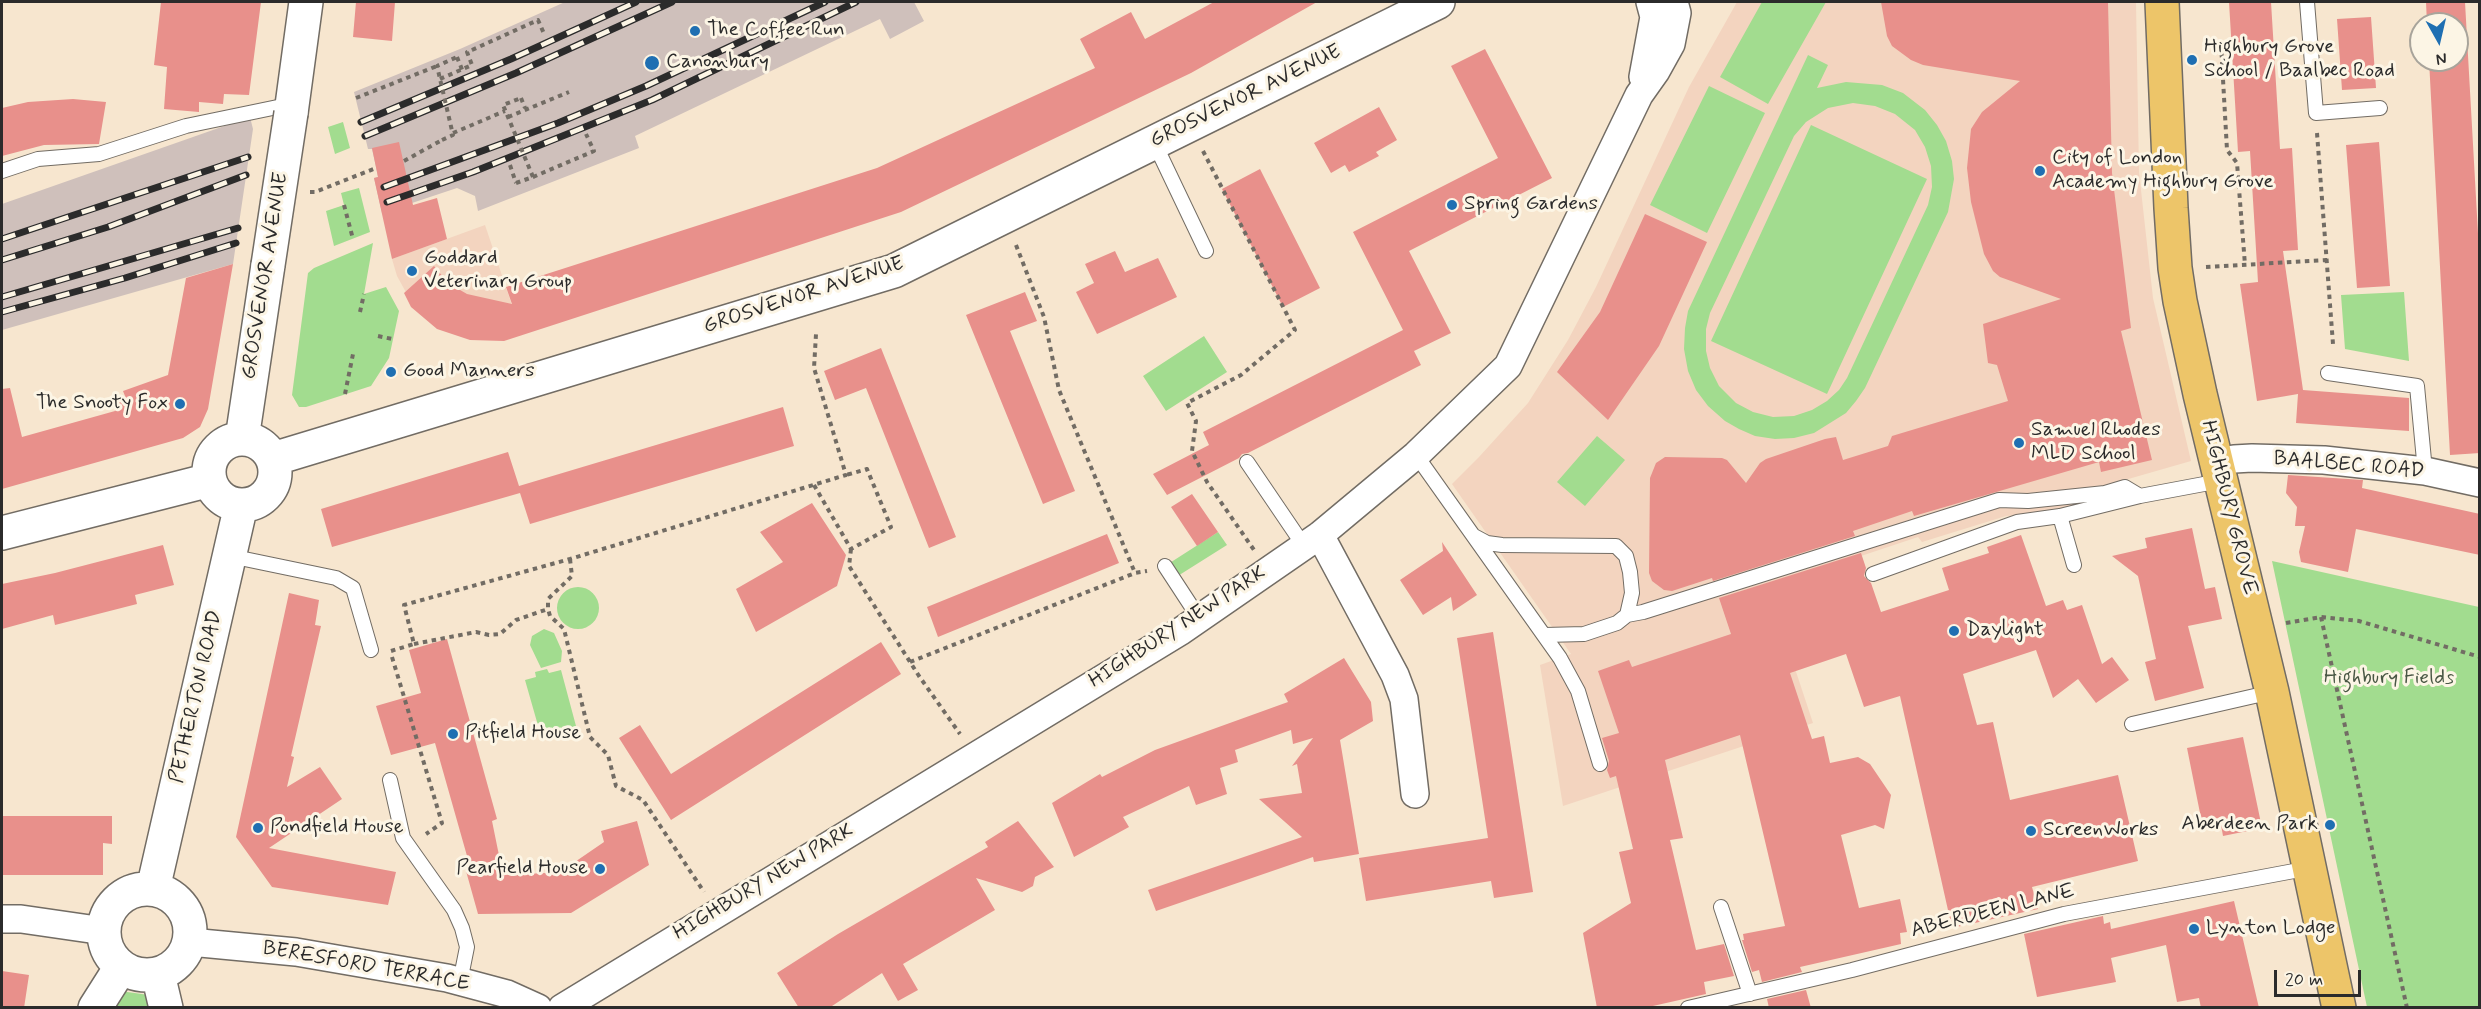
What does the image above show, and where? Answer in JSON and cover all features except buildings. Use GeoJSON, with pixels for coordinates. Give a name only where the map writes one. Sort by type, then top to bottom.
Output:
{"type":"FeatureCollection","features":[{"type":"Feature","properties":{"kind":"main road","name":"HIGHBURY GROVE"},"geometry":{"type":"LineString","coordinates":[[2162,2],[2166,126],[2175,268],[2200,394],[2272,692],[2339,1008]]}},
{"type":"Feature","properties":{"kind":"street","name":"GROSVENOR AVENUE"},"geometry":{"type":"LineString","coordinates":[[242,439],[306,2]]}},
{"type":"Feature","properties":{"kind":"street","name":"GROSVENOR AVENUE"},"geometry":{"type":"LineString","coordinates":[[273,459],[894,271],[1438,2]]}},
{"type":"Feature","properties":{"kind":"street","name":"HIGHBURY NEW PARK"},"geometry":{"type":"LineString","coordinates":[[1638,95],[1654,16],[1650,2]]}},
{"type":"Feature","properties":{"kind":"street","name":"HIGHBURY NEW PARK"},"geometry":{"type":"LineString","coordinates":[[562,1008],[1199,618],[1312,540],[1416,455],[1509,366],[1638,95],[1656,71],[1671,44],[1677,13],[1674,2]]}},
{"type":"Feature","properties":{"kind":"street"},"geometry":{"type":"LineString","coordinates":[[242,439],[260,444],[273,459],[275,470],[274,481],[269,491],[261,499],[241,505],[224,500],[213,488],[209,470],[216,452],[231,440],[242,439]]}},
{"type":"Feature","properties":{"kind":"street","name":"BAALBEC ROAD"},"geometry":{"type":"LineString","coordinates":[[2220,472],[2234,459],[2324,460],[2425,471],[2480,483]]}},
{"type":"Feature","properties":{"kind":"street"},"geometry":{"type":"LineString","coordinates":[[2,533],[210,480]]}},
{"type":"Feature","properties":{"kind":"street","name":"PETHERTON ROAD"},"geometry":{"type":"LineString","coordinates":[[153,889],[241,505]]}},
{"type":"Feature","properties":{"kind":"street"},"geometry":{"type":"LineString","coordinates":[[1312,540],[1395,675],[1404,699],[1415,794]]}},
{"type":"Feature","properties":{"kind":"street"},"geometry":{"type":"LineString","coordinates":[[141,888],[153,889],[172,897],[182,907],[189,921],[190,942],[183,957],[171,968],[158,974],[143,975],[121,968],[108,951],[104,931],[109,912],[118,900],[141,888]]}},
{"type":"Feature","properties":{"kind":"street"},"geometry":{"type":"LineString","coordinates":[[2,919],[21,919],[104,931]]}},
{"type":"Feature","properties":{"kind":"street","name":"BERESFORD TERRACE"},"geometry":{"type":"LineString","coordinates":[[190,942],[296,952],[460,982],[507,994],[538,1008]]}},
{"type":"Feature","properties":{"kind":"street"},"geometry":{"type":"LineString","coordinates":[[95,1008],[121,968]]}},
{"type":"Feature","properties":{"kind":"street"},"geometry":{"type":"LineString","coordinates":[[158,974],[166,1008]]}},
{"type":"Feature","properties":{"kind":"lane"},"geometry":{"type":"LineString","coordinates":[[2307,2],[2316,113],[2380,108]]}},
{"type":"Feature","properties":{"kind":"lane"},"geometry":{"type":"LineString","coordinates":[[2,171],[38,159],[99,154],[186,126],[292,108]]}},
{"type":"Feature","properties":{"kind":"lane"},"geometry":{"type":"LineString","coordinates":[[1154,142],[1206,251]]}},
{"type":"Feature","properties":{"kind":"lane"},"geometry":{"type":"LineString","coordinates":[[2328,373],[2417,386],[2425,471]]}},
{"type":"Feature","properties":{"kind":"lane"},"geometry":{"type":"LineString","coordinates":[[1416,455],[1545,635],[1578,691],[1600,764]]}},
{"type":"Feature","properties":{"kind":"lane"},"geometry":{"type":"LineString","coordinates":[[1247,462],[1312,540]]}},
{"type":"Feature","properties":{"kind":"lane"},"geometry":{"type":"LineString","coordinates":[[1873,574],[2017,522],[2060,516],[2140,496],[2220,472]]}},
{"type":"Feature","properties":{"kind":"lane"},"geometry":{"type":"LineString","coordinates":[[1545,635],[1584,634],[1617,623],[1627,615],[1643,612],[1999,500],[2028,501],[2105,493],[2125,488],[2140,496]]}},
{"type":"Feature","properties":{"kind":"lane"},"geometry":{"type":"LineString","coordinates":[[2060,516],[2074,565]]}},
{"type":"Feature","properties":{"kind":"lane"},"geometry":{"type":"LineString","coordinates":[[1472,535],[1488,543],[1616,546],[1626,556],[1630,572],[1632,593],[1627,615]]}},
{"type":"Feature","properties":{"kind":"lane"},"geometry":{"type":"LineString","coordinates":[[1490,560],[1491,547],[1502,544]]}},
{"type":"Feature","properties":{"kind":"lane"},"geometry":{"type":"LineString","coordinates":[[230,556],[336,578],[353,588],[376,652]]}},
{"type":"Feature","properties":{"kind":"lane"},"geometry":{"type":"LineString","coordinates":[[1165,566],[1199,618]]}},
{"type":"Feature","properties":{"kind":"lane"},"geometry":{"type":"LineString","coordinates":[[2132,724],[2272,692]]}},
{"type":"Feature","properties":{"kind":"lane"},"geometry":{"type":"LineString","coordinates":[[390,780],[403,837],[454,910],[462,928],[467,947],[460,982]]}},
{"type":"Feature","properties":{"kind":"lane","name":"ABERDEEN LANE"},"geometry":{"type":"LineString","coordinates":[[1688,1008],[1863,967],[2064,914],[2310,868]]}},
{"type":"Feature","properties":{"kind":"lane"},"geometry":{"type":"LineString","coordinates":[[1721,907],[1750,994]]}},
{"type":"Feature","properties":{"kind":"path"},"geometry":{"type":"LineString","coordinates":[[440,80],[472,65],[467,52],[538,20],[545,36]]}},
{"type":"Feature","properties":{"kind":"path"},"geometry":{"type":"LineString","coordinates":[[2221,44],[2227,150],[2237,163],[2245,265]]}},
{"type":"Feature","properties":{"kind":"path"},"geometry":{"type":"LineString","coordinates":[[356,98],[457,57],[464,72]]}},
{"type":"Feature","properties":{"kind":"path"},"geometry":{"type":"LineString","coordinates":[[437,66],[453,133]]}},
{"type":"Feature","properties":{"kind":"path"},"geometry":{"type":"LineString","coordinates":[[508,117],[569,92]]}},
{"type":"Feature","properties":{"kind":"path"},"geometry":{"type":"LineString","coordinates":[[525,108],[521,98],[503,105],[533,177]]}},
{"type":"Feature","properties":{"kind":"path"},"geometry":{"type":"LineString","coordinates":[[404,161],[453,133],[505,111]]}},
{"type":"Feature","properties":{"kind":"path"},"geometry":{"type":"LineString","coordinates":[[1190,124],[1295,330],[1240,375],[1187,403],[1196,421],[1192,451],[1197,462],[1207,482],[1268,570]]}},
{"type":"Feature","properties":{"kind":"path"},"geometry":{"type":"LineString","coordinates":[[2317,133],[2333,344]]}},
{"type":"Feature","properties":{"kind":"path"},"geometry":{"type":"LineString","coordinates":[[510,165],[516,183],[533,177],[594,151],[586,134]]}},
{"type":"Feature","properties":{"kind":"path"},"geometry":{"type":"LineString","coordinates":[[315,192],[376,168]]}},
{"type":"Feature","properties":{"kind":"path"},"geometry":{"type":"LineString","coordinates":[[344,205],[353,239]]}},
{"type":"Feature","properties":{"kind":"path"},"geometry":{"type":"LineString","coordinates":[[1004,216],[1044,317],[1059,390],[1135,573]]}},
{"type":"Feature","properties":{"kind":"path"},"geometry":{"type":"LineString","coordinates":[[2196,267],[2327,260]]}},
{"type":"Feature","properties":{"kind":"path"},"geometry":{"type":"LineString","coordinates":[[360,312],[364,294]]}},
{"type":"Feature","properties":{"kind":"path"},"geometry":{"type":"LineString","coordinates":[[816,334],[814,368],[846,475]]}},
{"type":"Feature","properties":{"kind":"path"},"geometry":{"type":"LineString","coordinates":[[378,336],[392,339]]}},
{"type":"Feature","properties":{"kind":"path"},"geometry":{"type":"LineString","coordinates":[[345,394],[353,354]]}},
{"type":"Feature","properties":{"kind":"path"},"geometry":{"type":"LineString","coordinates":[[414,644],[404,605],[570,559],[867,469],[891,527],[851,549]]}},
{"type":"Feature","properties":{"kind":"path"},"geometry":{"type":"LineString","coordinates":[[814,485],[851,549],[849,566],[910,662],[975,755]]}},
{"type":"Feature","properties":{"kind":"path"},"geometry":{"type":"LineString","coordinates":[[570,559],[572,576],[548,598],[548,609],[550,616],[564,629],[590,737],[608,756],[616,786],[643,800],[717,913]]}},
{"type":"Feature","properties":{"kind":"path"},"geometry":{"type":"LineString","coordinates":[[910,662],[1135,573],[1150,570]]}},
{"type":"Feature","properties":{"kind":"path"},"geometry":{"type":"LineString","coordinates":[[376,652],[476,632],[489,635],[500,634],[516,621],[548,609]]}},
{"type":"Feature","properties":{"kind":"path"},"geometry":{"type":"LineString","coordinates":[[2276,625],[2322,617],[2359,621],[2480,657]]}},
{"type":"Feature","properties":{"kind":"path"},"geometry":{"type":"LineString","coordinates":[[2322,617],[2407,1008]]}},
{"type":"Feature","properties":{"kind":"path"},"geometry":{"type":"LineString","coordinates":[[394,664],[442,823],[408,847]]}},
{"type":"Feature","properties":{"kind":"shaded area"},"geometry":{"type":"Polygon","coordinates":[[[565,2],[914,2],[924,21],[890,39],[880,19],[635,136],[639,148],[478,211],[475,196],[457,188],[382,213],[374,178],[378,177],[372,149],[368,149],[354,92],[460,49],[565,2]]]}},
{"type":"Feature","properties":{"kind":"shaded area"},"geometry":{"type":"Polygon","coordinates":[[[1737,2],[2136,2],[2139,172],[2153,298],[2191,461],[2104,486],[2107,501],[2050,513],[2006,516],[1922,542],[1918,537],[1768,587],[1813,723],[1563,806],[1540,665],[1571,654],[1452,484],[1528,403],[1568,340],[1596,287],[1689,87],[1737,2]]]}},
{"type":"Feature","properties":{"kind":"shaded area"},"geometry":{"type":"Polygon","coordinates":[[[250,117],[253,129],[233,264],[2,330],[2,204],[250,117]]]}},
{"type":"Feature","properties":{"kind":"shaded area"},"geometry":{"type":"Polygon","coordinates":[[[485,225],[522,335],[505,339],[413,305],[397,276],[392,259],[485,225]]]}},
{"type":"Feature","properties":{"kind":"green space"},"geometry":{"type":"Polygon","coordinates":[[[1762,2],[1826,2],[1768,104],[1720,77],[1762,2]]]}},
{"type":"Feature","properties":{"kind":"green space"},"geometry":{"type":"Polygon","coordinates":[[[1808,55],[1828,65],[1817,88],[1846,82],[1882,85],[1903,93],[1925,110],[1937,125],[1946,141],[1952,161],[1954,179],[1948,212],[1865,388],[1846,413],[1814,433],[1794,438],[1775,439],[1755,436],[1725,421],[1708,406],[1696,390],[1688,371],[1684,349],[1688,311],[1808,55]],[[1853,103],[1828,108],[1806,122],[1794,136],[1710,313],[1706,329],[1706,351],[1710,368],[1719,386],[1736,403],[1753,412],[1773,417],[1794,416],[1812,410],[1839,390],[1847,378],[1928,205],[1932,187],[1931,166],[1925,147],[1915,130],[1895,114],[1875,106],[1853,103]]]}},
{"type":"Feature","properties":{"kind":"green space"},"geometry":{"type":"Polygon","coordinates":[[[1709,86],[1765,113],[1707,233],[1650,205],[1709,86]]]}},
{"type":"Feature","properties":{"kind":"green space"},"geometry":{"type":"Polygon","coordinates":[[[343,122],[350,148],[335,154],[328,127],[343,122]]]}},
{"type":"Feature","properties":{"kind":"green space"},"geometry":{"type":"Polygon","coordinates":[[[1811,125],[1927,179],[1827,394],[1711,341],[1811,125]]]}},
{"type":"Feature","properties":{"kind":"green space"},"geometry":{"type":"Polygon","coordinates":[[[359,188],[370,232],[334,246],[326,211],[344,205],[341,193],[359,188]]]}},
{"type":"Feature","properties":{"kind":"green space"},"geometry":{"type":"Polygon","coordinates":[[[373,243],[364,294],[386,287],[399,311],[389,358],[371,386],[306,407],[299,407],[292,395],[308,273],[314,268],[373,243]]]}},
{"type":"Feature","properties":{"kind":"green space"},"geometry":{"type":"Polygon","coordinates":[[[2404,292],[2409,361],[2345,349],[2341,295],[2404,292]]]}},
{"type":"Feature","properties":{"kind":"green space"},"geometry":{"type":"Polygon","coordinates":[[[1204,336],[1227,372],[1166,411],[1143,376],[1204,336]]]}},
{"type":"Feature","properties":{"kind":"green space"},"geometry":{"type":"Polygon","coordinates":[[[1597,436],[1625,460],[1585,506],[1557,482],[1597,436]]]}},
{"type":"Feature","properties":{"kind":"green space"},"geometry":{"type":"Polygon","coordinates":[[[1218,532],[1227,545],[1173,579],[1165,566],[1218,532]]]}},
{"type":"Feature","properties":{"kind":"green space","name":"Highbury Fields"},"geometry":{"type":"Polygon","coordinates":[[[2272,561],[2479,607],[2479,1007],[2367,1007],[2272,561]]]}},
{"type":"Feature","properties":{"kind":"green space"},"geometry":{"type":"Polygon","coordinates":[[[578,587],[593,593],[599,608],[593,623],[578,629],[563,623],[557,608],[563,593],[578,587]]]}},
{"type":"Feature","properties":{"kind":"green space"},"geometry":{"type":"Polygon","coordinates":[[[544,629],[554,633],[562,651],[561,662],[541,668],[530,645],[532,636],[544,629]]]}},
{"type":"Feature","properties":{"kind":"green space"},"geometry":{"type":"Polygon","coordinates":[[[547,669],[549,673],[561,670],[576,726],[565,730],[566,735],[553,738],[552,733],[541,736],[525,680],[536,677],[535,672],[547,669]]]}},
{"type":"Feature","properties":{"kind":"green space"},"geometry":{"type":"Polygon","coordinates":[[[120,991],[149,995],[154,1008],[105,1008],[120,991]]]}},
{"type":"Feature","properties":{"kind":"railway"},"geometry":{"type":"LineString","coordinates":[[361,122],[511,59],[636,2]]}},
{"type":"Feature","properties":{"kind":"railway"},"geometry":{"type":"LineString","coordinates":[[365,136],[516,73],[672,2]]}},
{"type":"Feature","properties":{"kind":"railway"},"geometry":{"type":"LineString","coordinates":[[384,187],[558,123],[646,86],[825,2]]}},
{"type":"Feature","properties":{"kind":"railway"},"geometry":{"type":"LineString","coordinates":[[387,202],[473,172],[652,100],[856,2]]}},
{"type":"Feature","properties":{"kind":"railway"},"geometry":{"type":"LineString","coordinates":[[2,239],[248,157]]}},
{"type":"Feature","properties":{"kind":"railway"},"geometry":{"type":"LineString","coordinates":[[2,260],[108,227],[246,175]]}},
{"type":"Feature","properties":{"kind":"railway"},"geometry":{"type":"LineString","coordinates":[[2,297],[238,228]]}},
{"type":"Feature","properties":{"kind":"railway"},"geometry":{"type":"LineString","coordinates":[[2,312],[125,278],[236,243]]}},
{"type":"Feature","properties":{"kind":"place","name":"The Coffee Run"},"geometry":{"type":"Point","coordinates":[695,31]}},
{"type":"Feature","properties":{"kind":"place","name":"Highbury Grove School / Baalbec Road"},"geometry":{"type":"Point","coordinates":[2192,60]}},
{"type":"Feature","properties":{"kind":"place","name":"Canonbury"},"geometry":{"type":"Point","coordinates":[652,63]}},
{"type":"Feature","properties":{"kind":"place","name":"City of London Academy Highbury Grove"},"geometry":{"type":"Point","coordinates":[2040,171]}},
{"type":"Feature","properties":{"kind":"place","name":"Spring Gardens"},"geometry":{"type":"Point","coordinates":[1452,205]}},
{"type":"Feature","properties":{"kind":"place","name":"Goddard Veterinary Group"},"geometry":{"type":"Point","coordinates":[412,271]}},
{"type":"Feature","properties":{"kind":"place","name":"Good Manners"},"geometry":{"type":"Point","coordinates":[391,372]}},
{"type":"Feature","properties":{"kind":"place","name":"The Snooty Fox"},"geometry":{"type":"Point","coordinates":[180,404]}},
{"type":"Feature","properties":{"kind":"place","name":"Samuel Rhodes MLD School"},"geometry":{"type":"Point","coordinates":[2019,443]}},
{"type":"Feature","properties":{"kind":"place","name":"Daylight"},"geometry":{"type":"Point","coordinates":[1954,631]}},
{"type":"Feature","properties":{"kind":"place","name":"Pitfield House"},"geometry":{"type":"Point","coordinates":[453,734]}},
{"type":"Feature","properties":{"kind":"place","name":"Aberdeen Park"},"geometry":{"type":"Point","coordinates":[2330,825]}},
{"type":"Feature","properties":{"kind":"place","name":"Pondfield House"},"geometry":{"type":"Point","coordinates":[258,828]}},
{"type":"Feature","properties":{"kind":"place","name":"ScreenWorks"},"geometry":{"type":"Point","coordinates":[2031,831]}},
{"type":"Feature","properties":{"kind":"place","name":"Pearfield House"},"geometry":{"type":"Point","coordinates":[600,869]}},
{"type":"Feature","properties":{"kind":"place","name":"Lynton Lodge"},"geometry":{"type":"Point","coordinates":[2194,929]}}]}
